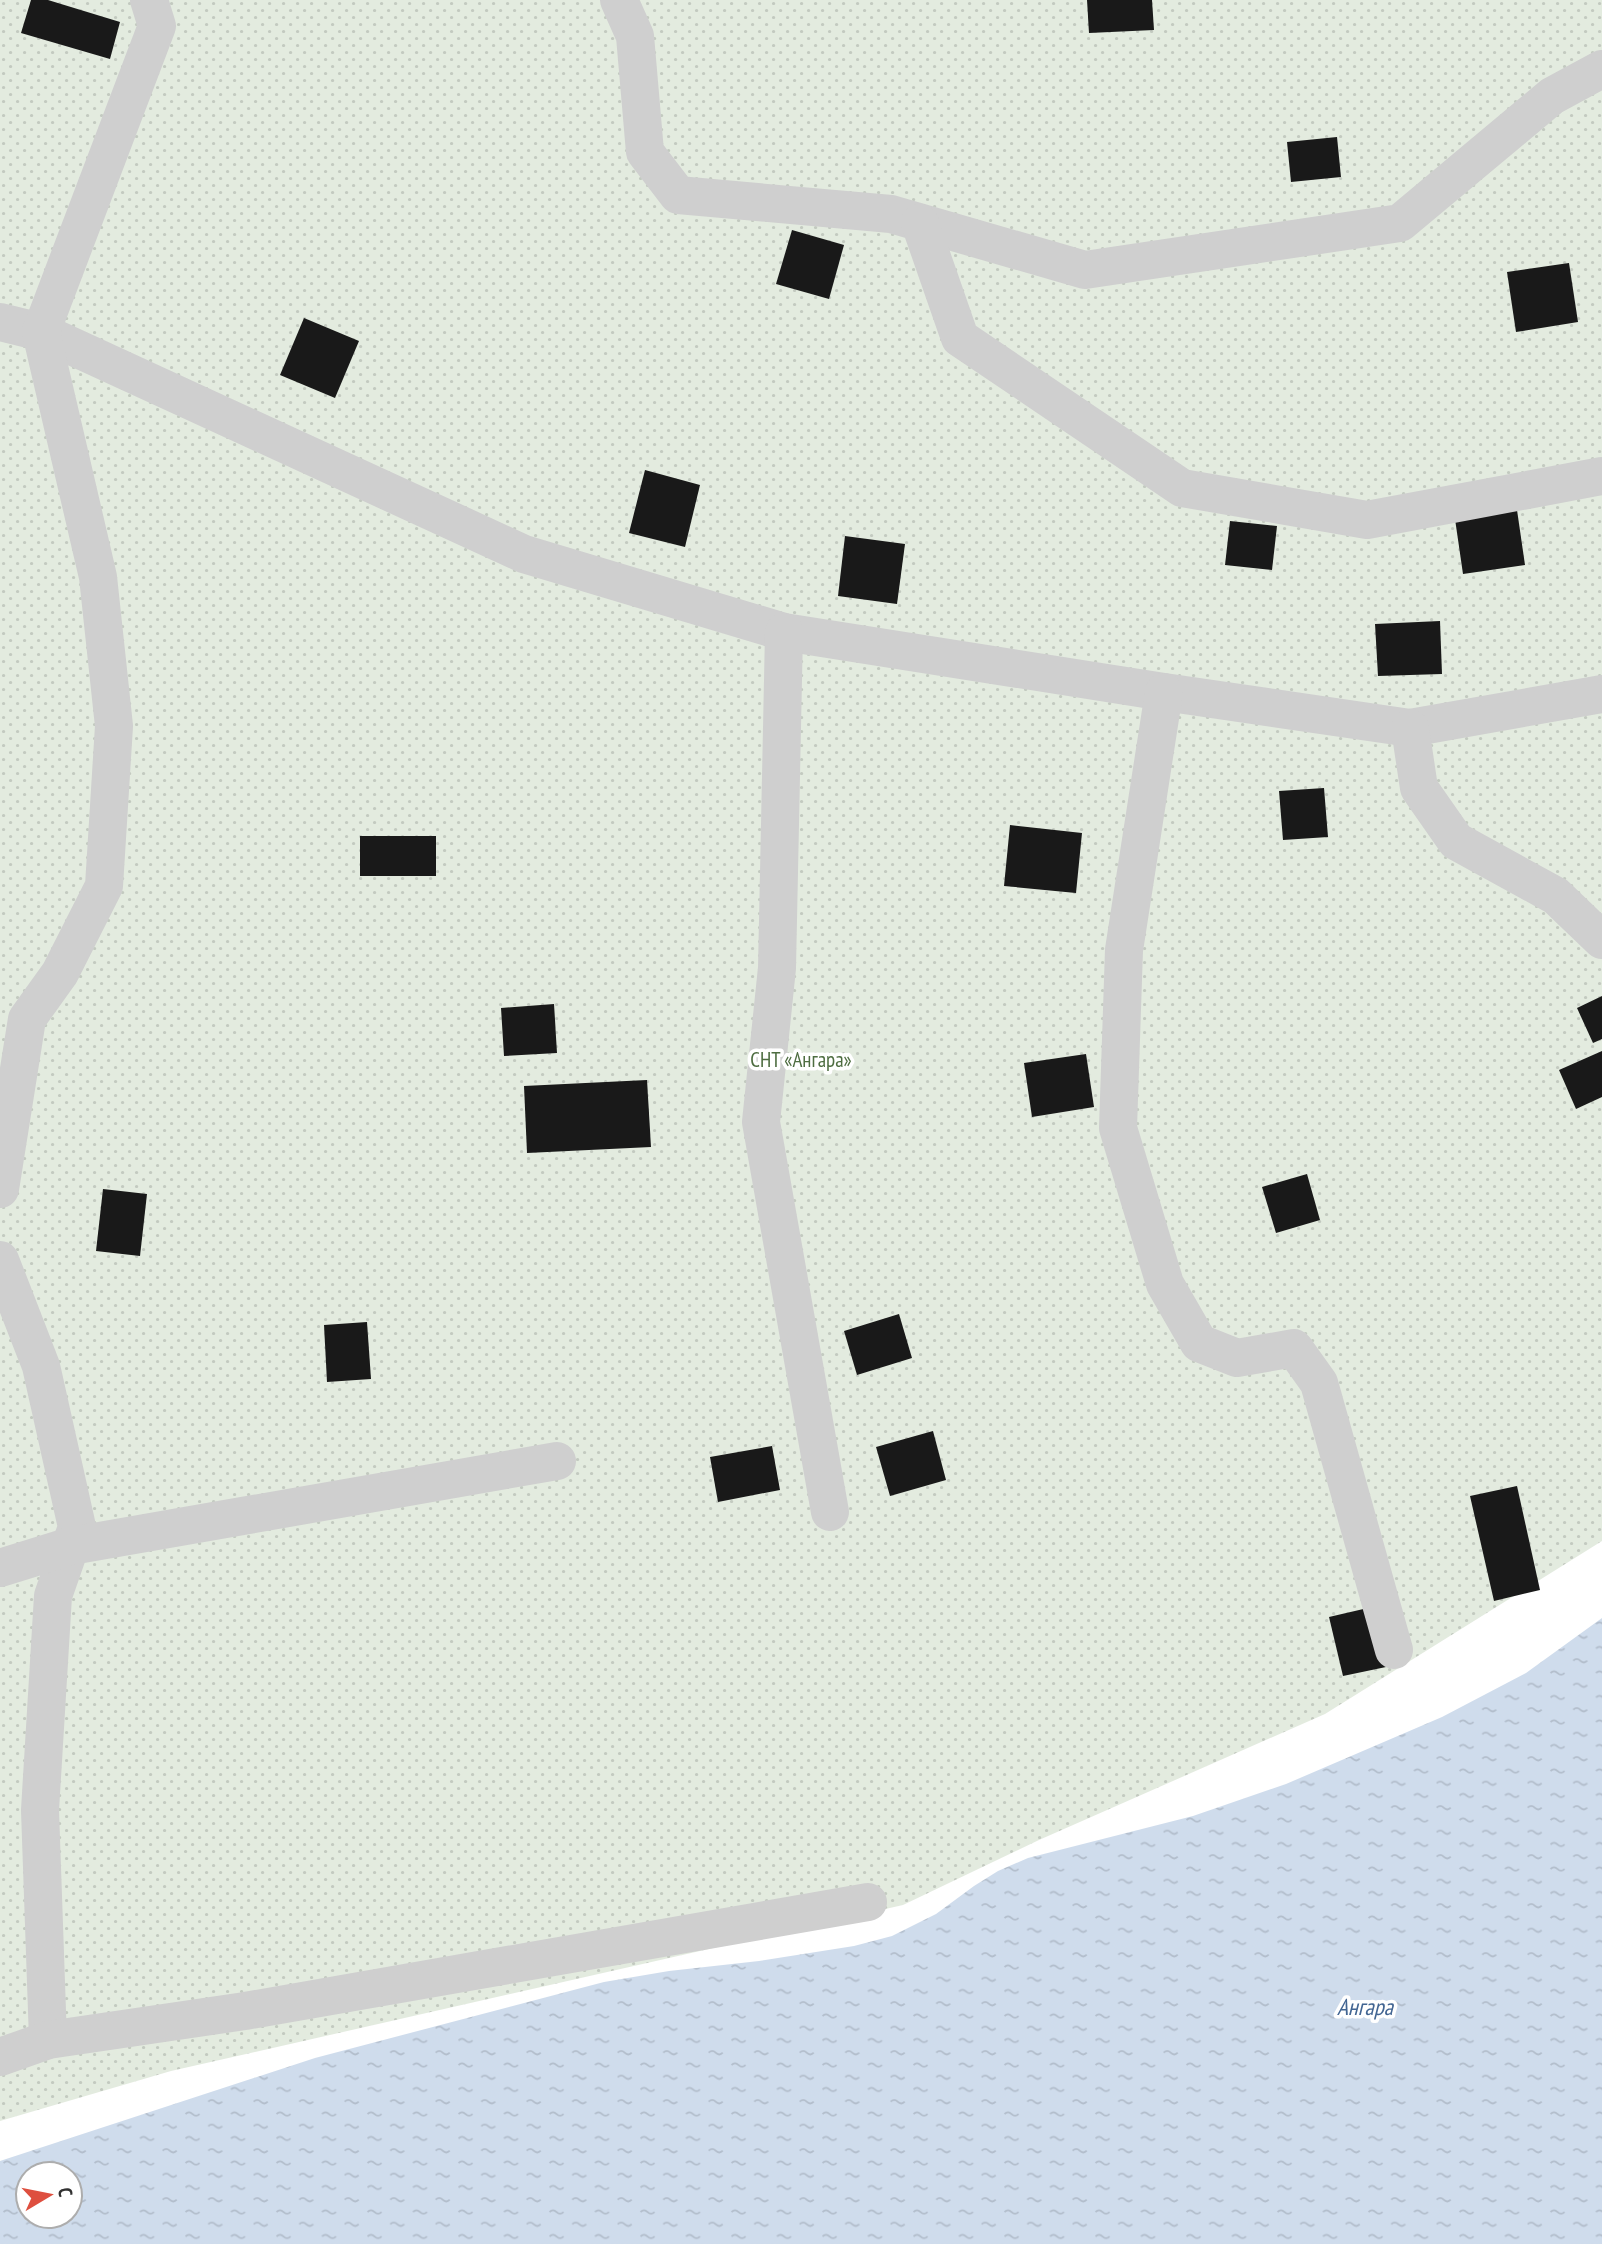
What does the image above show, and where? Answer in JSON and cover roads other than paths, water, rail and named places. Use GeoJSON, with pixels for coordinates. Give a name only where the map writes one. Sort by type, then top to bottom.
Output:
{"type":"FeatureCollection","features":[{"type":"Feature","properties":{"kind":"street"},"geometry":{"type":"LineString","coordinates":[[0,1189],[14,1017],[60,973],[104,886],[114,726],[98,577],[41,332],[157,26],[149,0]]}},
{"type":"Feature","properties":{"kind":"street"},"geometry":{"type":"LineString","coordinates":[[619,0],[635,36],[645,152],[678,195],[891,214],[1085,270],[1400,223],[1552,96],[1602,69]]}},
{"type":"Feature","properties":{"kind":"street"},"geometry":{"type":"LineString","coordinates":[[920,223],[960,338],[1182,488],[1367,520],[1602,476]]}},
{"type":"Feature","properties":{"kind":"street"},"geometry":{"type":"LineString","coordinates":[[0,322],[41,332],[524,554],[784,632],[1410,728],[1602,694]]}},
{"type":"Feature","properties":{"kind":"street"},"geometry":{"type":"LineString","coordinates":[[784,632],[777,968],[761,1122],[830,1512]]}},
{"type":"Feature","properties":{"kind":"street"},"geometry":{"type":"LineString","coordinates":[[1164,692],[1124,950],[1118,1128],[1165,1284],[1199,1343],[1237,1358],[1294,1348],[1319,1383],[1394,1650]]}},
{"type":"Feature","properties":{"kind":"street"},"geometry":{"type":"LineString","coordinates":[[1410,728],[1419,788],[1456,841],[1556,896],[1602,940]]}},
{"type":"Feature","properties":{"kind":"street"},"geometry":{"type":"LineString","coordinates":[[0,1261],[41,1366],[77,1527],[53,1596],[40,1810],[48,2039]]}},
{"type":"Feature","properties":{"kind":"street"},"geometry":{"type":"LineString","coordinates":[[0,1568],[71,1546],[557,1461]]}},
{"type":"Feature","properties":{"kind":"street"},"geometry":{"type":"LineString","coordinates":[[0,2057],[48,2039],[246,2011],[868,1902]]}},
{"type":"Feature","properties":{"kind":"water","name":"Ангара"},"geometry":{"type":"Polygon","coordinates":[[[1602,1618],[1602,2244],[0,2244],[0,2161],[315,2058],[604,1982],[854,1946],[892,1936],[936,1914],[998,1871],[1028,1858],[1193,1816],[1286,1784],[1442,1717],[1526,1673],[1602,1618]]]}},
{"type":"Feature","properties":{"kind":"park label","name":"СНТ «Ангара»"},"geometry":{"type":"Point","coordinates":[801,1060]}}]}
